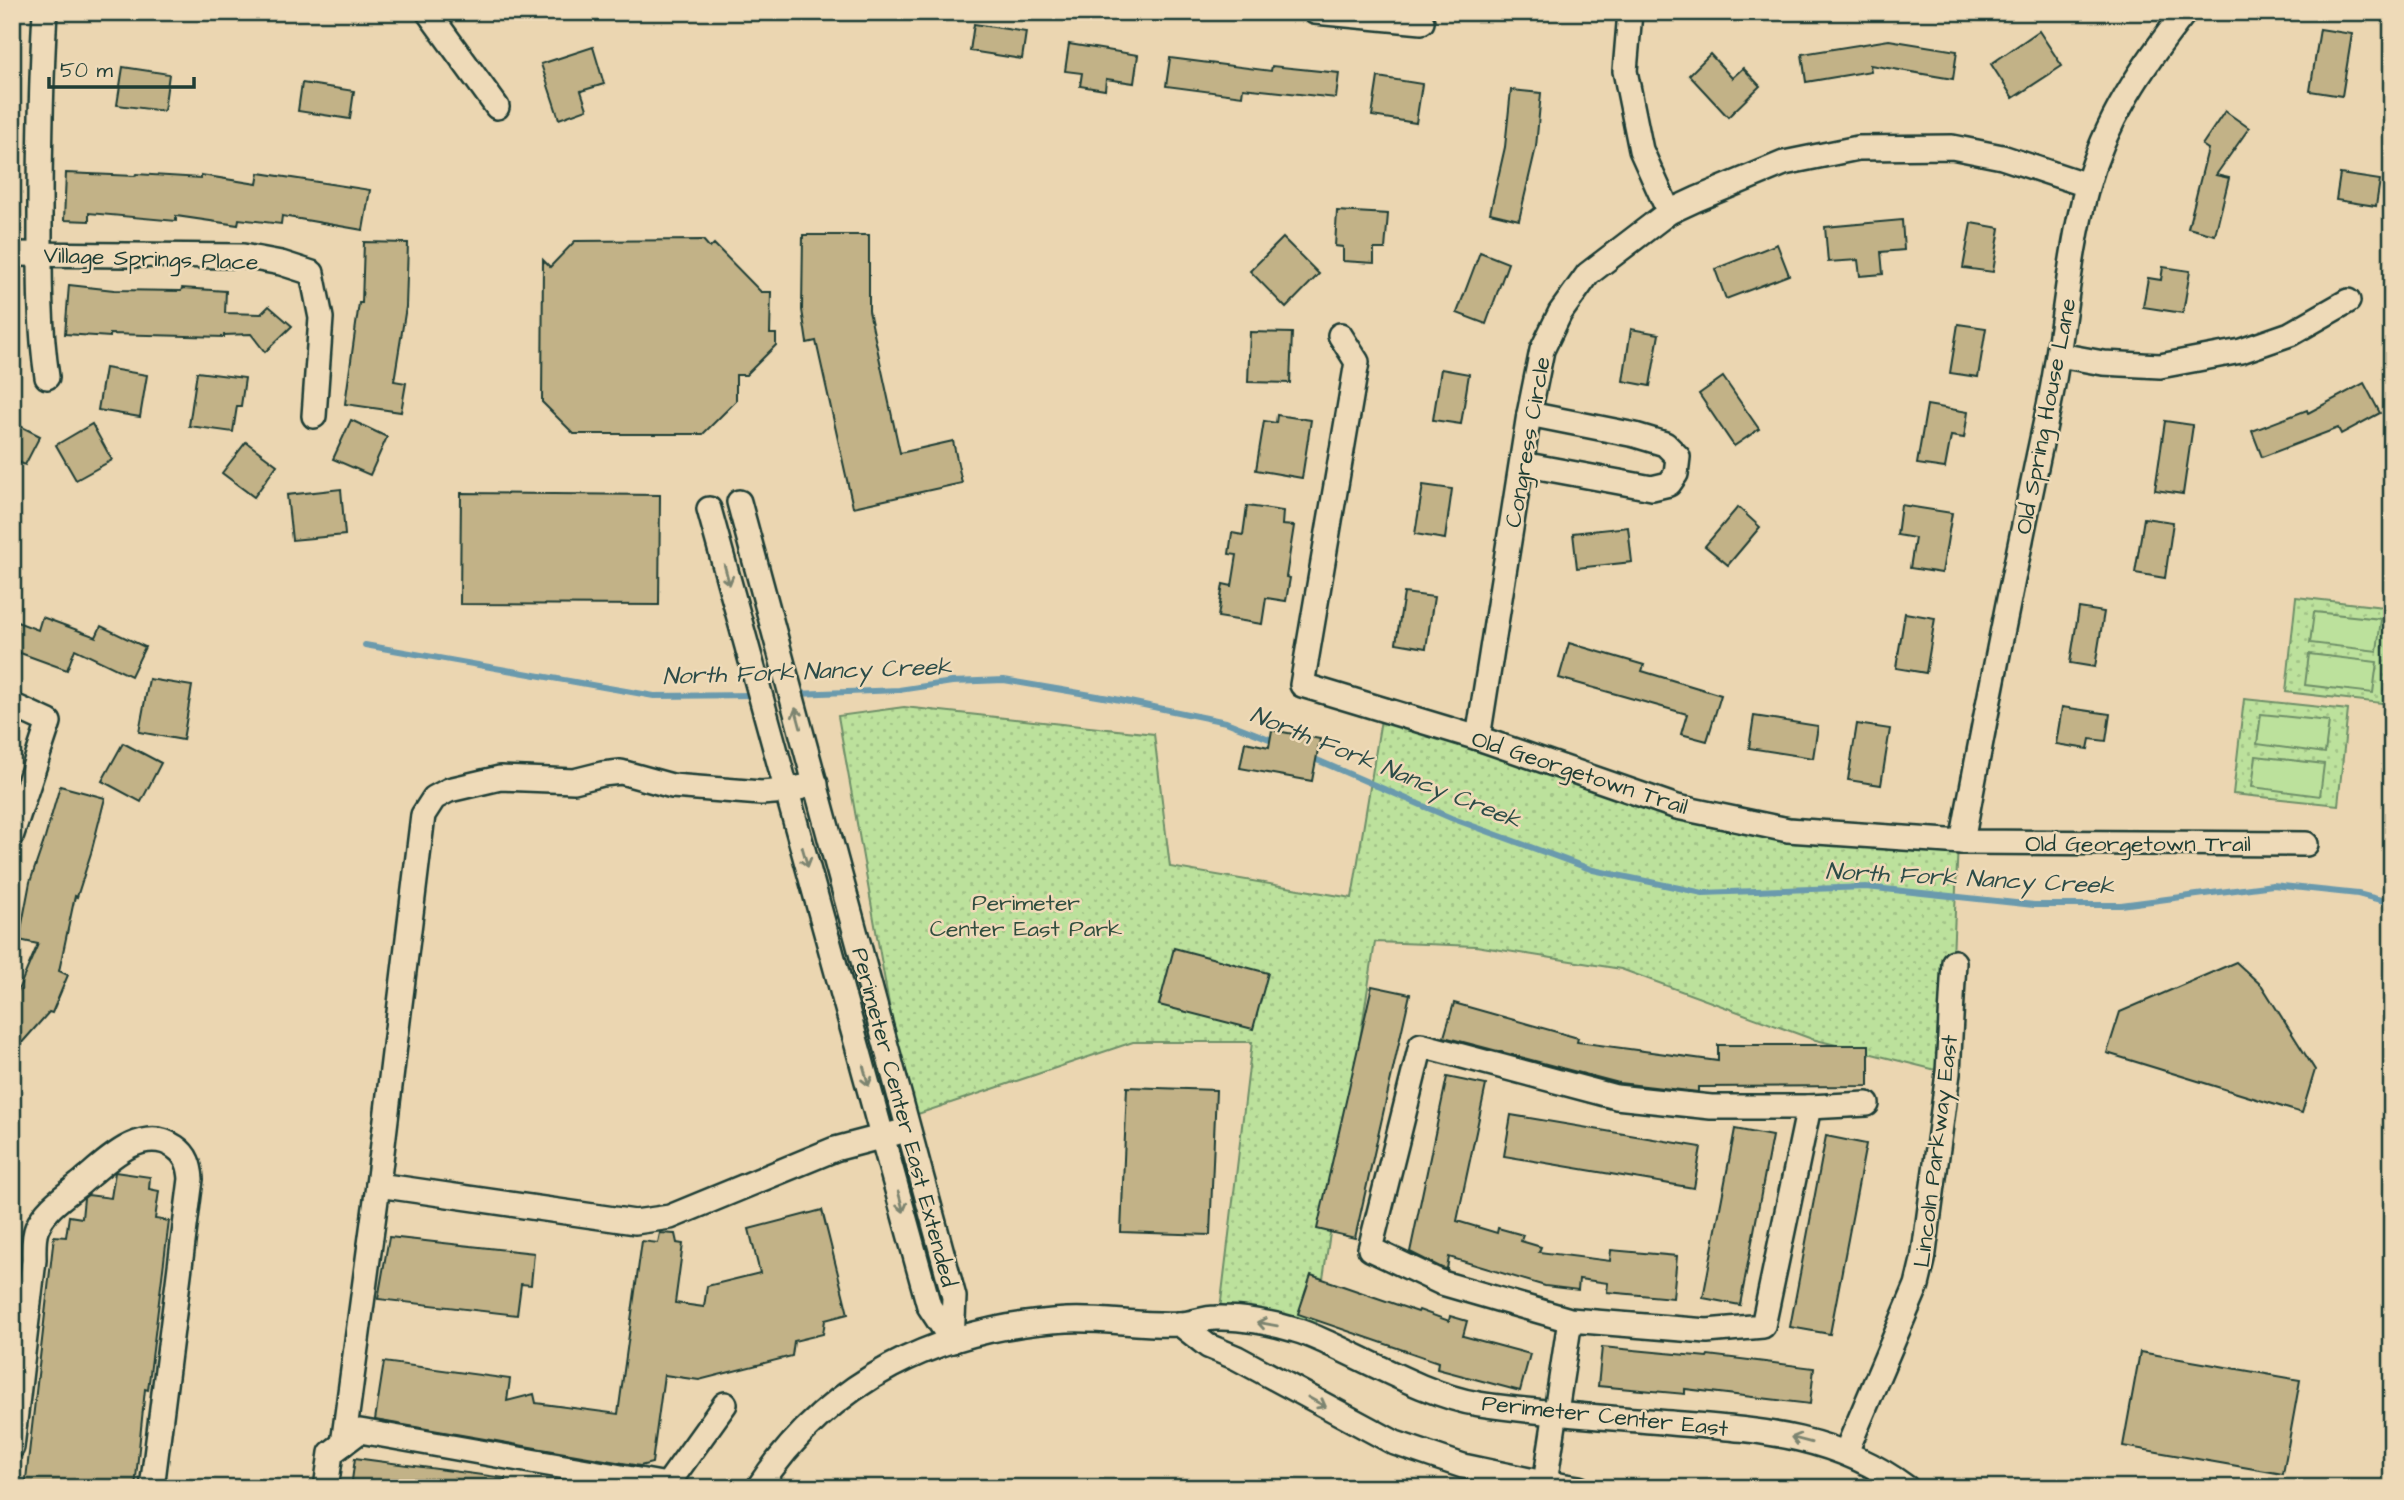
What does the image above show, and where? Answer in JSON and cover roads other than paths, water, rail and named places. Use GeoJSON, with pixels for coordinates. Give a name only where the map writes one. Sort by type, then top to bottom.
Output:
{"type":"FeatureCollection","features":[{"type":"Feature","properties":{"kind":"street"},"geometry":{"type":"LineString","coordinates":[[45,12],[40,93],[40,332],[47,377]]}},
{"type":"Feature","properties":{"kind":"street"},"geometry":{"type":"LineString","coordinates":[[428,12],[497,107]]}},
{"type":"Feature","properties":{"kind":"street"},"geometry":{"type":"LineString","coordinates":[[1315,12],[1422,22]]}},
{"type":"Feature","properties":{"kind":"street"},"geometry":{"type":"LineString","coordinates":[[1630,12],[1625,71],[1641,150],[1669,212]]}},
{"type":"Feature","properties":{"kind":"street","name":"Old Spring House Lane"},"geometry":{"type":"LineString","coordinates":[[1962,842],[2059,355],[2087,185],[2115,114],[2147,61],[2185,12]]}},
{"type":"Feature","properties":{"kind":"street","name":"Congress Circle"},"geometry":{"type":"LineString","coordinates":[[1478,738],[1529,414],[1542,350],[1560,313],[1588,274],[1669,212],[1784,163],[1858,148],[1952,147],[2002,157],[2087,185]]}},
{"type":"Feature","properties":{"kind":"street","name":"Village Springs Place"},"geometry":{"type":"LineString","coordinates":[[12,254],[243,256],[281,263],[313,273],[321,318],[314,416]]}},
{"type":"Feature","properties":{"kind":"street"},"geometry":{"type":"LineString","coordinates":[[2059,355],[2103,363],[2160,366],[2241,351],[2290,334],[2348,301]]}},
{"type":"Feature","properties":{"kind":"street","name":"Old Georgetown Trail"},"geometry":{"type":"LineString","coordinates":[[1340,335],[1357,362],[1303,685],[1478,738],[1676,807],[1788,830],[1962,842],[2306,844]]}},
{"type":"Feature","properties":{"kind":"street"},"geometry":{"type":"LineString","coordinates":[[1522,464],[1652,488],[1669,484],[1676,474],[1678,457],[1665,444],[1635,435],[1529,414]]}},
{"type":"Feature","properties":{"kind":"street","name":"Perimeter Center East Extended"},"geometry":{"type":"LineString","coordinates":[[739,502],[954,1297],[952,1341]]}},
{"type":"Feature","properties":{"kind":"street","name":"Perimeter Center East Extended"},"geometry":{"type":"LineString","coordinates":[[709,509],[929,1306],[952,1341]]}},
{"type":"Feature","properties":{"kind":"street"},"geometry":{"type":"LineString","coordinates":[[12,705],[49,722],[12,834]]}},
{"type":"Feature","properties":{"kind":"street"},"geometry":{"type":"LineString","coordinates":[[343,1444],[423,815],[434,798],[449,790],[500,778],[574,781],[621,772],[672,786],[743,792],[786,791],[816,784]]}},
{"type":"Feature","properties":{"kind":"street","name":"Lincoln Parkway East"},"geometry":{"type":"LineString","coordinates":[[1846,1452],[1917,1285],[1923,1260],[1948,1073],[1954,962]]}},
{"type":"Feature","properties":{"kind":"street"},"geometry":{"type":"LineString","coordinates":[[1809,1107],[1763,1326],[1707,1331],[1570,1320],[1442,1283],[1370,1249],[1422,1045],[1616,1097],[1712,1107],[1867,1104]]}},
{"type":"Feature","properties":{"kind":"street"},"geometry":{"type":"LineString","coordinates":[[378,1185],[635,1222],[670,1217],[835,1149],[908,1129]]}},
{"type":"Feature","properties":{"kind":"street"},"geometry":{"type":"LineString","coordinates":[[12,1447],[35,1231],[47,1211],[116,1153],[142,1141],[164,1141],[186,1157],[191,1179],[152,1488]]}},
{"type":"Feature","properties":{"kind":"street","name":"Perimeter Center East"},"geometry":{"type":"LineString","coordinates":[[758,1488],[795,1438],[842,1396],[892,1364],[952,1341],[993,1330],[1070,1320],[1180,1324],[1216,1318],[1297,1330],[1420,1386],[1474,1403],[1556,1415],[1770,1432],[1846,1452],[1884,1471],[1906,1488]]}},
{"type":"Feature","properties":{"kind":"street"},"geometry":{"type":"LineString","coordinates":[[1545,1483],[1570,1320]]}},
{"type":"Feature","properties":{"kind":"street"},"geometry":{"type":"LineString","coordinates":[[1180,1324],[1208,1346],[1237,1358],[1395,1443],[1463,1466],[1579,1488]]}},
{"type":"Feature","properties":{"kind":"street"},"geometry":{"type":"LineString","coordinates":[[326,1488],[331,1453],[360,1431],[668,1486],[725,1404]]}},
{"type":"Feature","properties":{"kind":"waterway","name":"North Fork Nancy Creek"},"geometry":{"type":"LineString","coordinates":[[365,645],[654,696],[754,695]]}},
{"type":"Feature","properties":{"kind":"waterway","name":"North Fork Nancy Creek"},"geometry":{"type":"LineString","coordinates":[[796,694],[899,690],[952,682],[1004,680],[1226,722],[1277,742]]}},
{"type":"Feature","properties":{"kind":"waterway","name":"North Fork Nancy Creek"},"geometry":{"type":"LineString","coordinates":[[1310,757],[1451,818],[1593,870],[1703,893],[1866,887],[2034,905],[2121,905],[2273,885],[2358,894],[2392,903]]}},
{"type":"Feature","properties":{"kind":"park label","name":"Perimeter Center East Park"},"geometry":{"type":"Point","coordinates":[1026,915]}}]}
